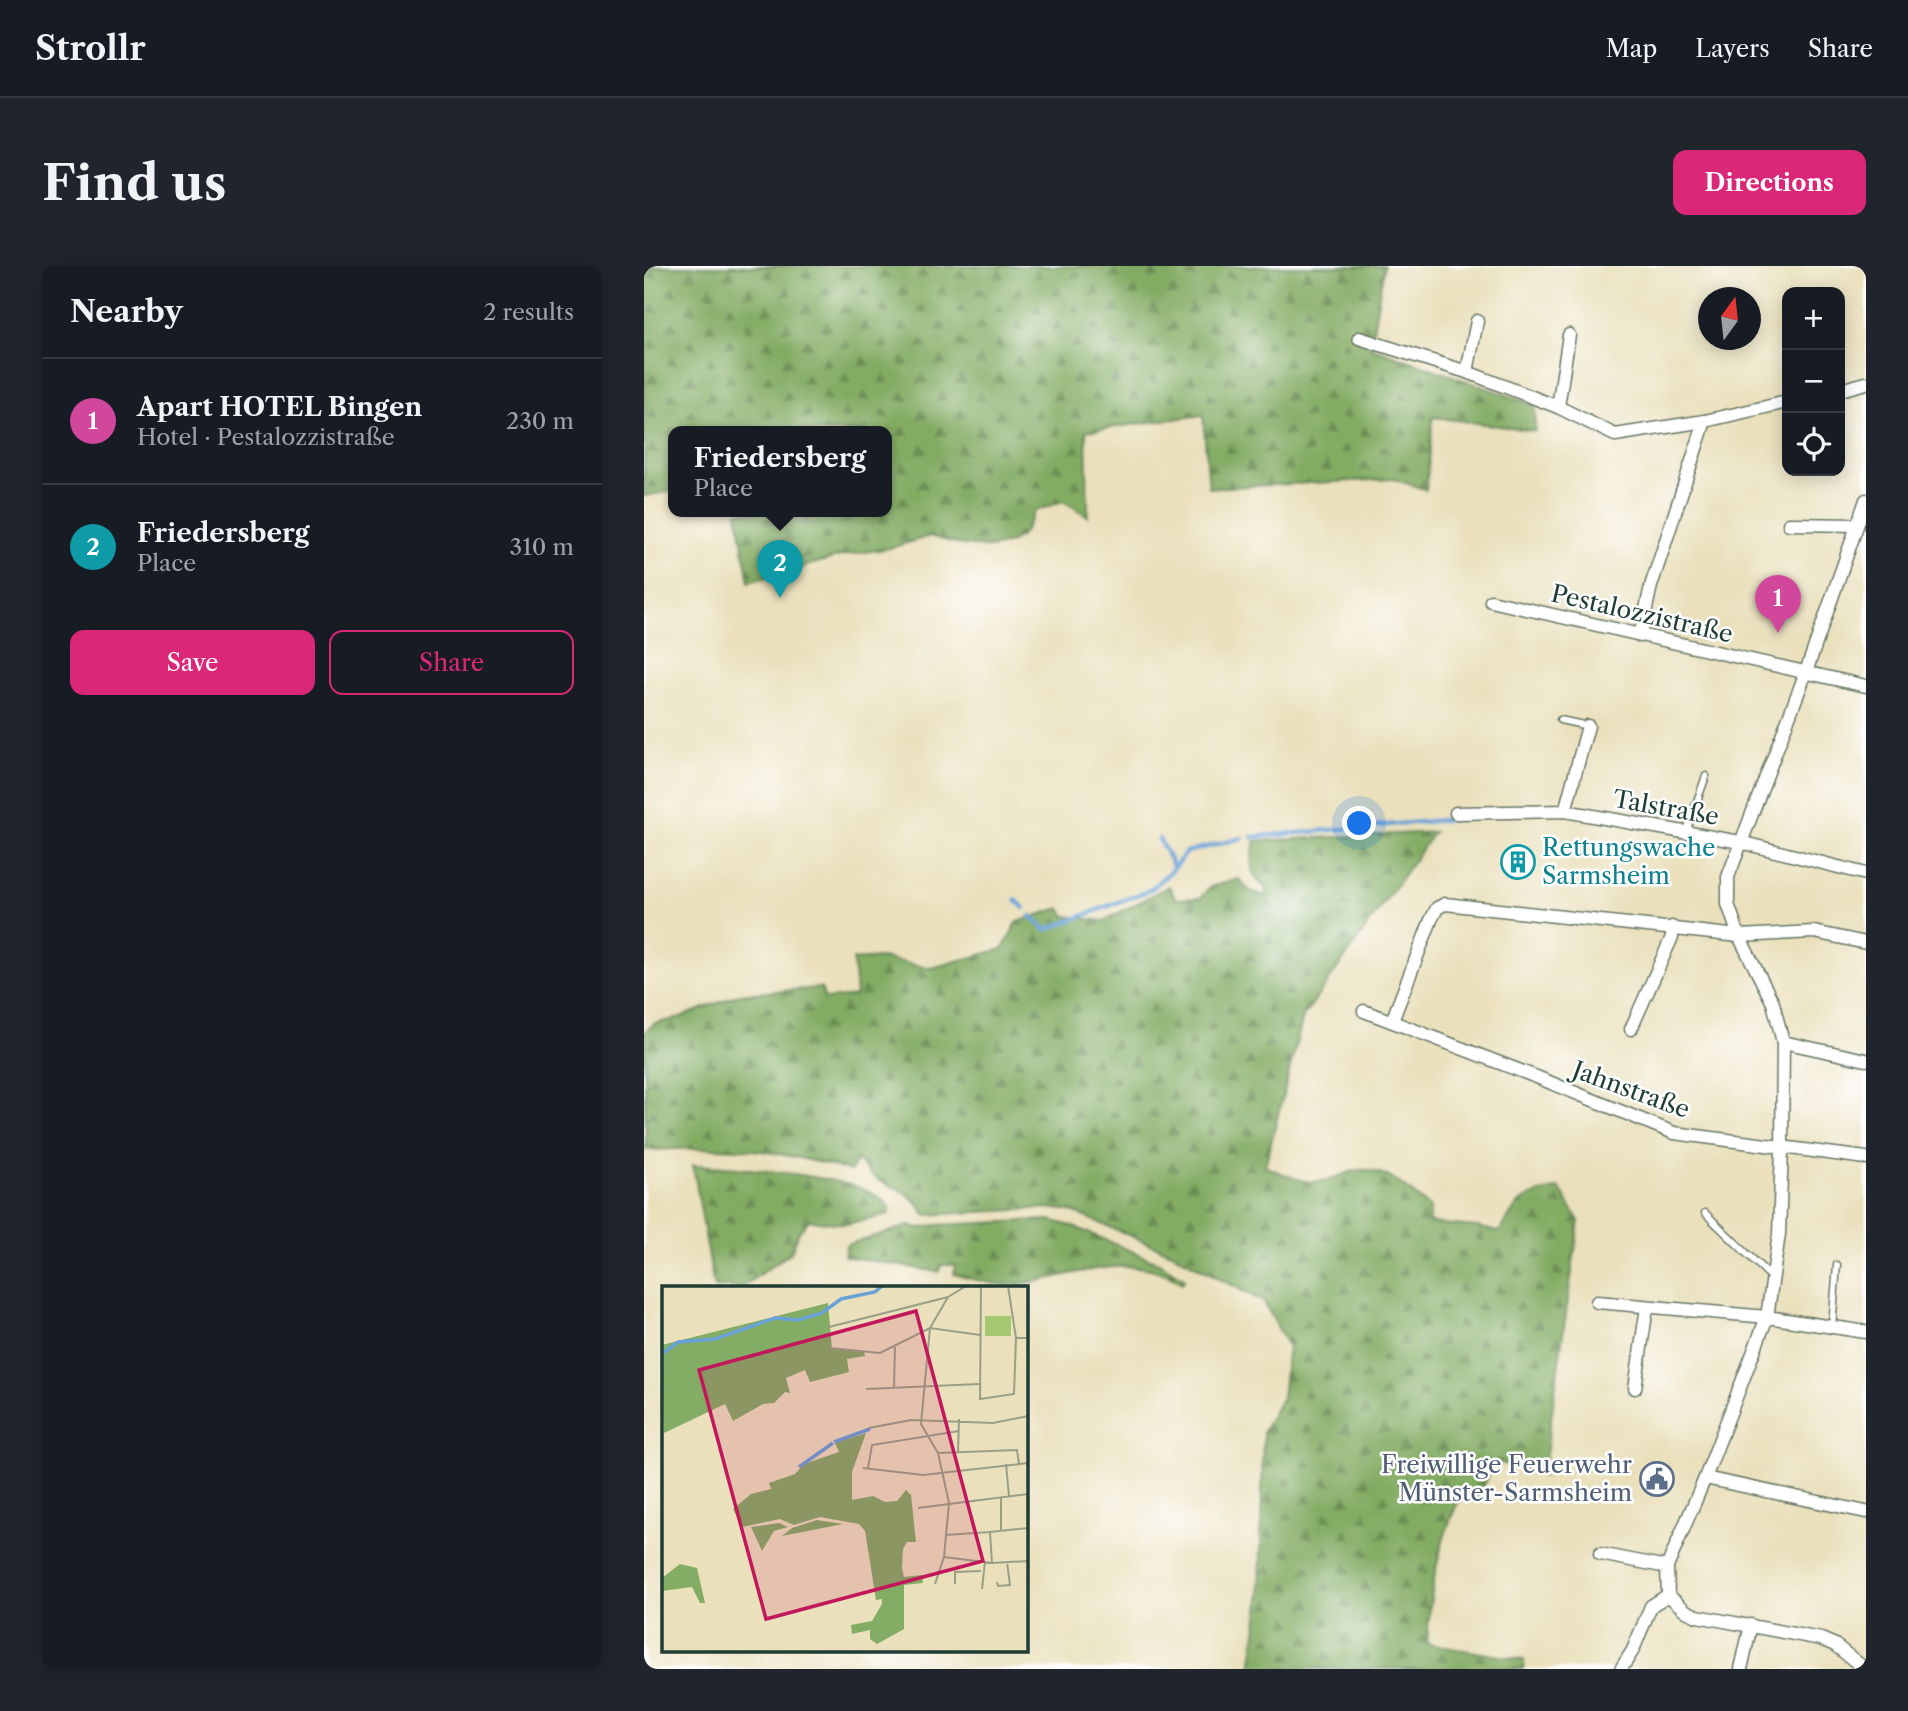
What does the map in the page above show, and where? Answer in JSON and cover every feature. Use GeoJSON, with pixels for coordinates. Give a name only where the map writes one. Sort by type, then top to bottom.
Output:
{"type":"FeatureCollection","features":[{"type":"Feature","properties":{"kind":"street"},"geometry":{"type":"LineString","coordinates":[[1466,372],[1476,321]]}},
{"type":"Feature","properties":{"kind":"street"},"geometry":{"type":"LineString","coordinates":[[1558,407],[1569,334]]}},
{"type":"Feature","properties":{"kind":"street"},"geometry":{"type":"LineString","coordinates":[[1359,338],[1466,372],[1558,407],[1615,435],[1705,421],[1782,403]]}},
{"type":"Feature","properties":{"kind":"street"},"geometry":{"type":"LineString","coordinates":[[1845,389],[1866,383]]}},
{"type":"Feature","properties":{"kind":"street"},"geometry":{"type":"LineString","coordinates":[[1640,636],[1651,586],[1705,421]]}},
{"type":"Feature","properties":{"kind":"street"},"geometry":{"type":"LineString","coordinates":[[1865,1669],[1835,1645],[1821,1639],[1697,1616],[1676,1605],[1668,1595],[1667,1567],[1768,1317],[1779,1234],[1783,1042],[1773,1003],[1739,936],[1728,904],[1729,870],[1806,673],[1866,500]]}},
{"type":"Feature","properties":{"kind":"street"},"geometry":{"type":"LineString","coordinates":[[1789,524],[1857,525]]}},
{"type":"Feature","properties":{"kind":"street","name":"Pestalozzistraße"},"geometry":{"type":"LineString","coordinates":[[1491,601],[1866,686]]}},
{"type":"Feature","properties":{"kind":"street"},"geometry":{"type":"LineString","coordinates":[[1565,811],[1588,726]]}},
{"type":"Feature","properties":{"kind":"street","name":"Talstraße"},"geometry":{"type":"LineString","coordinates":[[1456,813],[1565,811],[1740,842],[1866,874]]}},
{"type":"Feature","properties":{"kind":"street"},"geometry":{"type":"LineString","coordinates":[[1392,1021],[1431,920],[1437,908],[1445,904],[1739,936],[1814,932],[1866,943]]}},
{"type":"Feature","properties":{"kind":"street"},"geometry":{"type":"LineString","coordinates":[[1631,1029],[1672,937],[1672,927]]}},
{"type":"Feature","properties":{"kind":"street","name":"Jahnstraße"},"geometry":{"type":"LineString","coordinates":[[1364,1011],[1674,1133],[1866,1158]]}},
{"type":"Feature","properties":{"kind":"street"},"geometry":{"type":"LineString","coordinates":[[1783,1042],[1866,1060]]}},
{"type":"Feature","properties":{"kind":"street"},"geometry":{"type":"LineString","coordinates":[[1597,1302],[1768,1317],[1866,1332]]}},
{"type":"Feature","properties":{"kind":"street"},"geometry":{"type":"LineString","coordinates":[[1635,1388],[1647,1307]]}},
{"type":"Feature","properties":{"kind":"street"},"geometry":{"type":"LineString","coordinates":[[1705,1478],[1866,1512]]}},
{"type":"Feature","properties":{"kind":"street"},"geometry":{"type":"LineString","coordinates":[[1600,1554],[1667,1567]]}},
{"type":"Feature","properties":{"kind":"street"},"geometry":{"type":"LineString","coordinates":[[1621,1669],[1633,1650],[1651,1606],[1668,1595]]}},
{"type":"Feature","properties":{"kind":"street"},"geometry":{"type":"LineString","coordinates":[[1741,1669],[1751,1625]]}},
{"type":"Feature","properties":{"kind":"lane"},"geometry":{"type":"LineString","coordinates":[[1560,720],[1588,726]]}},
{"type":"Feature","properties":{"kind":"lane"},"geometry":{"type":"LineString","coordinates":[[1686,832],[1706,776]]}},
{"type":"Feature","properties":{"kind":"lane"},"geometry":{"type":"LineString","coordinates":[[1705,1213],[1773,1280]]}},
{"type":"Feature","properties":{"kind":"lane"},"geometry":{"type":"LineString","coordinates":[[1832,1327],[1837,1265]]}},
{"type":"Feature","properties":{"kind":"green space"},"geometry":{"type":"Polygon","coordinates":[[[644,266],[1384,266],[1370,347],[1535,405],[1535,431],[1433,417],[1426,490],[1394,479],[1209,488],[1203,415],[1086,431],[1088,516],[1063,501],[1035,511],[1022,535],[1010,543],[990,548],[958,544],[930,536],[890,548],[841,556],[749,582],[738,517],[892,517],[892,426],[668,426],[668,492],[644,496],[644,266]]]}},
{"type":"Feature","properties":{"kind":"green space"},"geometry":{"type":"Polygon","coordinates":[[[1434,832],[1303,1017],[1265,1166],[1312,1182],[1329,1180],[1354,1171],[1375,1171],[1395,1180],[1430,1208],[1429,1223],[1477,1227],[1498,1232],[1523,1200],[1559,1188],[1579,1221],[1543,1476],[1495,1461],[1479,1497],[1461,1496],[1446,1531],[1436,1568],[1430,1607],[1427,1644],[1524,1660],[1523,1669],[1251,1669],[1260,1602],[1263,1432],[1282,1397],[1288,1346],[1264,1302],[1172,1253],[1071,1211],[1048,1208],[925,1215],[911,1197],[871,1175],[856,1160],[851,1171],[795,1157],[747,1149],[646,1150],[644,1033],[654,1024],[679,1018],[740,994],[821,988],[825,999],[856,996],[853,960],[881,958],[931,968],[1003,949],[1017,922],[1060,908],[1066,916],[1104,921],[1169,886],[1176,899],[1201,898],[1209,887],[1239,879],[1250,891],[1266,896],[1265,887],[1255,877],[1252,867],[1255,841],[1434,832]]]}},
{"type":"Feature","properties":{"kind":"green space"},"geometry":{"type":"Polygon","coordinates":[[[693,1165],[768,1171],[831,1181],[859,1188],[879,1197],[890,1209],[887,1215],[846,1224],[809,1220],[799,1231],[791,1252],[743,1286],[714,1286],[693,1165]]]}},
{"type":"Feature","properties":{"kind":"green space"},"geometry":{"type":"Polygon","coordinates":[[[1050,1220],[1075,1227],[1159,1263],[1185,1279],[1182,1283],[1163,1273],[1123,1267],[1102,1268],[1018,1284],[1003,1284],[954,1274],[955,1265],[941,1265],[939,1272],[844,1256],[846,1245],[908,1226],[921,1228],[1050,1220]]]}},
{"type":"Feature","properties":{"kind":"waterway"},"geometry":{"type":"LineString","coordinates":[[1252,837],[1478,817]]}},
{"type":"Feature","properties":{"kind":"waterway"},"geometry":{"type":"LineString","coordinates":[[1031,916],[1046,930],[1150,890],[1174,868],[1186,852],[1243,838]]}},
{"type":"Feature","properties":{"kind":"waterway"},"geometry":{"type":"LineString","coordinates":[[1159,839],[1164,849]]}},
{"type":"Feature","properties":{"kind":"waterway"},"geometry":{"type":"LineString","coordinates":[[1166,852],[1174,868]]}},
{"type":"Feature","properties":{"kind":"waterway"},"geometry":{"type":"LineString","coordinates":[[1016,900],[1024,908]]}},
{"type":"Feature","properties":{"kind":"place","name":"Friedersberg"},"geometry":{"type":"Point","coordinates":[780,598]}},
{"type":"Feature","properties":{"kind":"place","name":"Apart HOTEL Bingen"},"geometry":{"type":"Point","coordinates":[1778,633]}},
{"type":"Feature","properties":{"kind":"place","name":"Rettungswache Sarmsheim"},"geometry":{"type":"Point","coordinates":[1518,862]}},
{"type":"Feature","properties":{"kind":"place","name":"Freiwillige Feuerwehr Münster-Sarmsheim"},"geometry":{"type":"Point","coordinates":[1657,1479]}}]}
